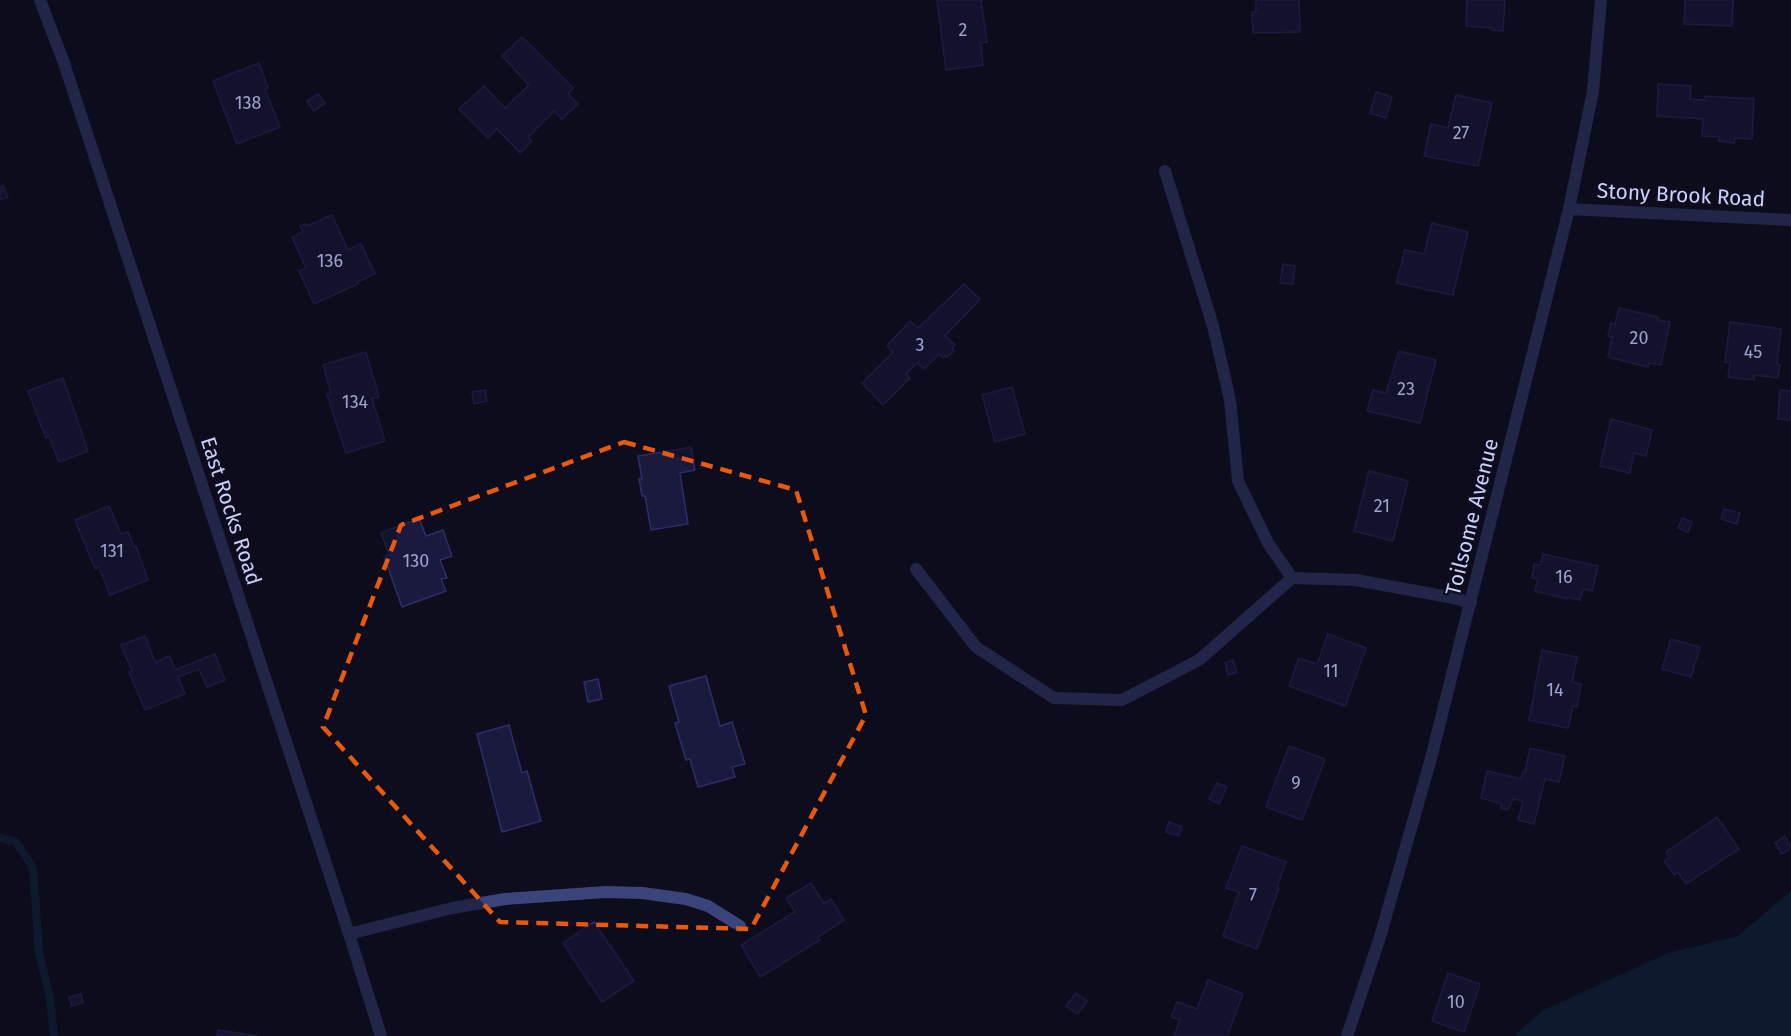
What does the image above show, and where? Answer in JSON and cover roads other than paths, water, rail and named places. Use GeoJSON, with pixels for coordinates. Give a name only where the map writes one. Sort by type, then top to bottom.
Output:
{"type":"FeatureCollection","features":[{"type":"Feature","properties":{"kind":"street","name":"East Rocks Road"},"geometry":{"type":"LineString","coordinates":[[40,0],[64,63],[381,1036]]}},
{"type":"Feature","properties":{"kind":"street","name":"Toilsome Avenue"},"geometry":{"type":"LineString","coordinates":[[1347,1036],[1383,926],[1430,762],[1569,208],[1593,91],[1602,0]]}},
{"type":"Feature","properties":{"kind":"street"},"geometry":{"type":"LineString","coordinates":[[1165,171],[1213,326],[1230,400],[1238,482],[1268,543],[1292,578]]}},
{"type":"Feature","properties":{"kind":"street","name":"Stony Brook Road"},"geometry":{"type":"LineString","coordinates":[[1569,208],[1791,220]]}},
{"type":"Feature","properties":{"kind":"street"},"geometry":{"type":"LineString","coordinates":[[916,569],[976,647],[1054,698],[1122,700],[1199,660],[1292,578],[1356,580],[1471,603]]}},
{"type":"Feature","properties":{"kind":"street"},"geometry":{"type":"LineString","coordinates":[[349,933],[452,908],[505,899],[606,892],[642,893],[686,899],[708,906],[740,926]]}},
{"type":"Feature","properties":{"kind":"water"},"geometry":{"type":"Polygon","coordinates":[[[1791,891],[1791,1036],[1515,1036],[1542,1011],[1668,953],[1738,936],[1791,891]]]}},
{"type":"Feature","properties":{"kind":"waterway"},"geometry":{"type":"LineString","coordinates":[[0,838],[16,842],[33,868],[39,953],[50,999],[54,1036]]}}]}
